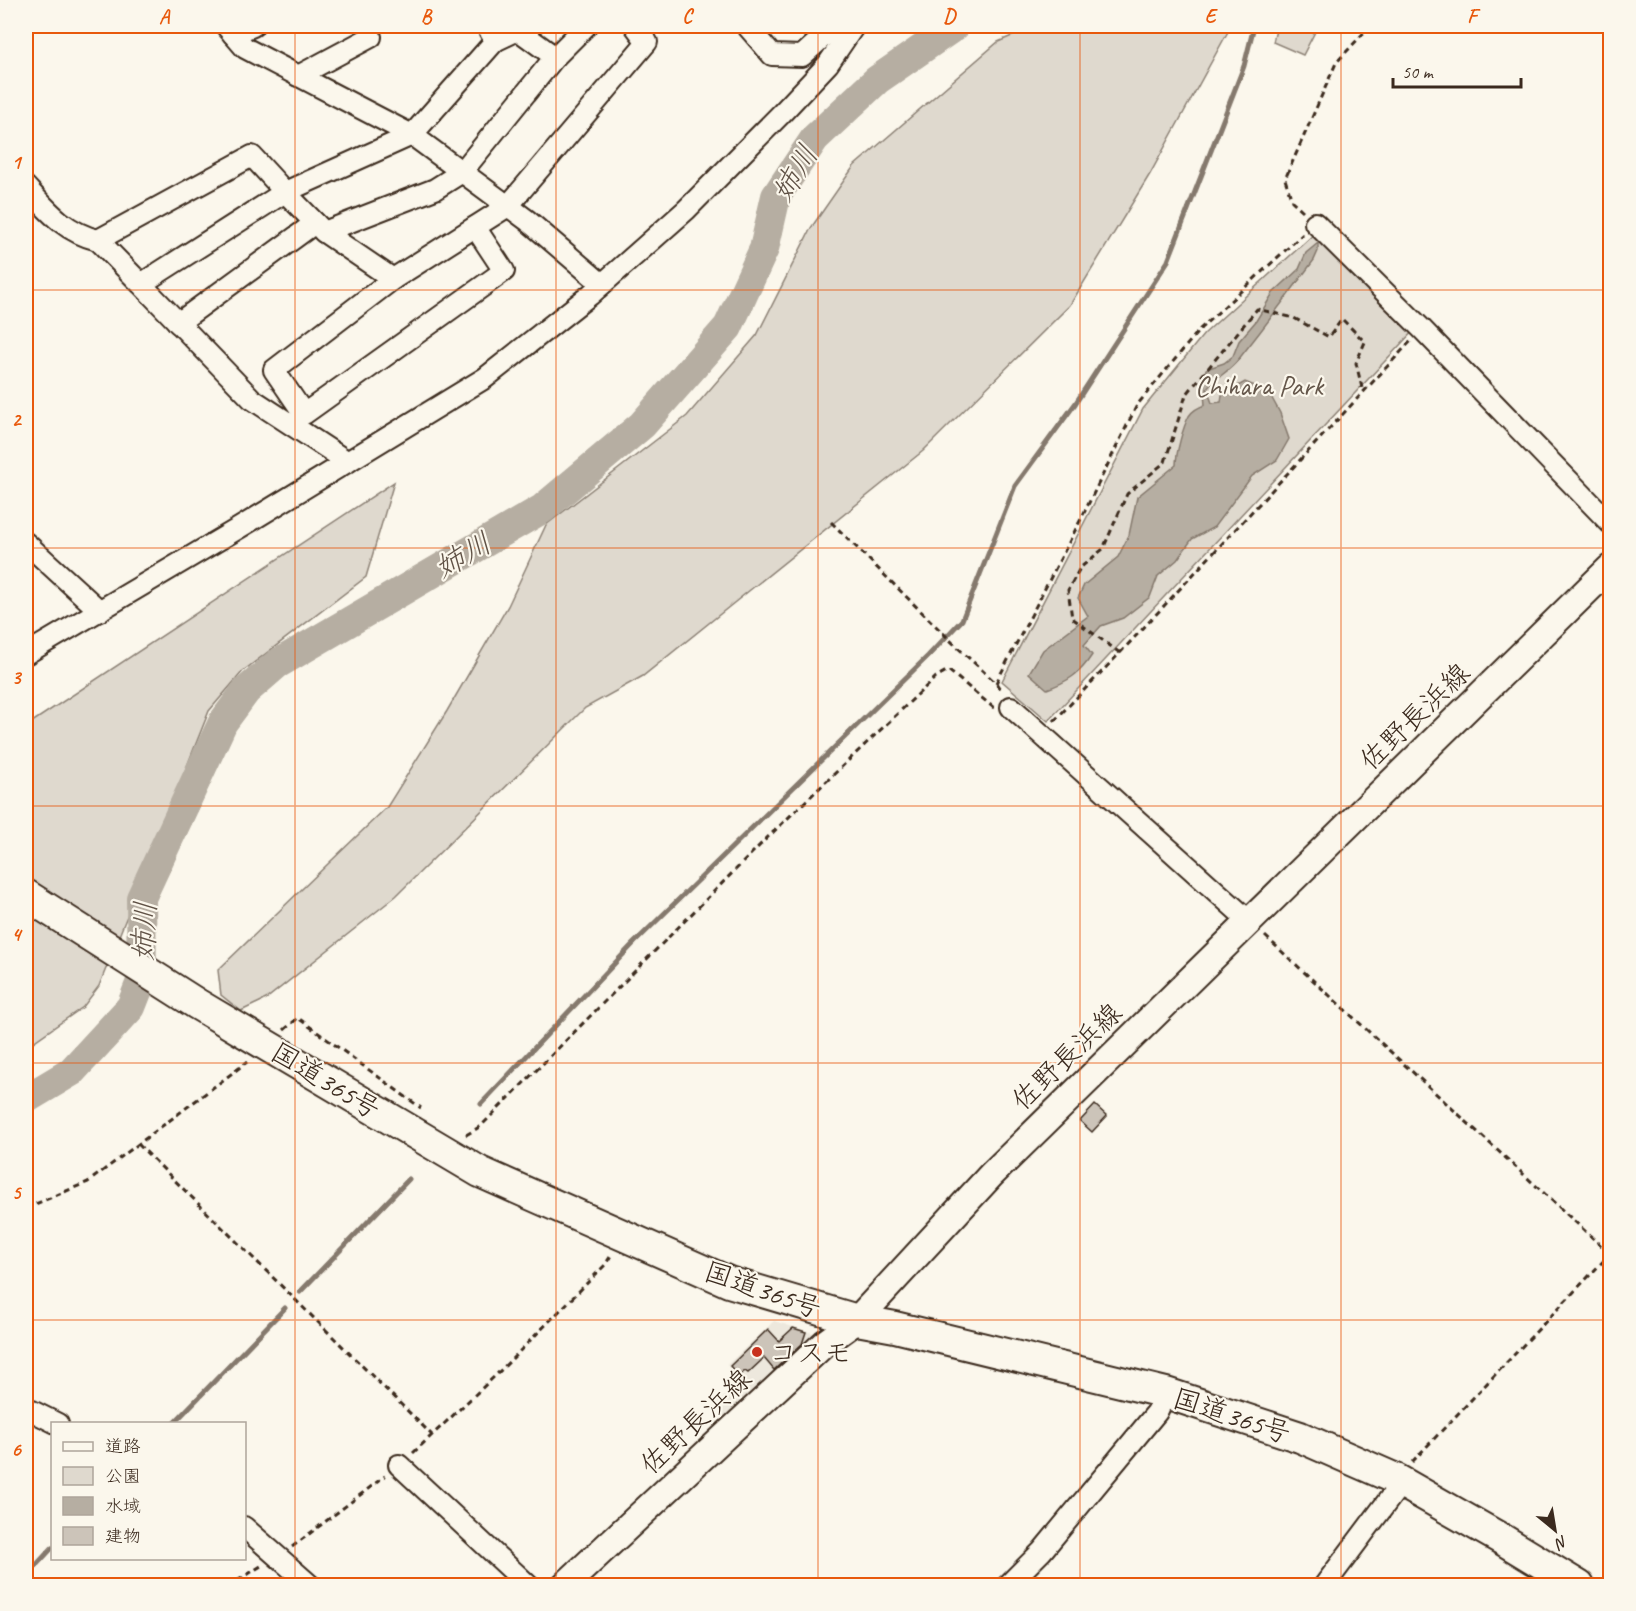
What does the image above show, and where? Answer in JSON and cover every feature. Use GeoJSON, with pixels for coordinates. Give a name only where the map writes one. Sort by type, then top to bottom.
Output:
{"type":"FeatureCollection","features":[{"type":"Feature","properties":{"kind":"highway","name":"国道365号"},"geometry":{"type":"LineString","coordinates":[[26,895],[197,1004],[480,1172],[729,1282],[857,1320],[895,1327],[1166,1392],[1300,1437],[1399,1480],[1579,1586]]}},
{"type":"Feature","properties":{"kind":"main road","name":"佐野長浜線"},"geometry":{"type":"LineString","coordinates":[[564,1586],[825,1343],[857,1320],[991,1175],[1611,568]]}},
{"type":"Feature","properties":{"kind":"street"},"geometry":{"type":"LineString","coordinates":[[230,30],[254,26]]}},
{"type":"Feature","properties":{"kind":"street"},"geometry":{"type":"LineString","coordinates":[[178,323],[320,228],[435,189],[462,172],[555,57],[586,26]]}},
{"type":"Feature","properties":{"kind":"street"},"geometry":{"type":"LineString","coordinates":[[475,227],[504,271],[304,414],[274,370],[393,279],[508,206],[647,42],[635,26]]}},
{"type":"Feature","properties":{"kind":"street"},"geometry":{"type":"LineString","coordinates":[[747,26],[772,55],[802,56],[835,26]]}},
{"type":"Feature","properties":{"kind":"street"},"geometry":{"type":"LineString","coordinates":[[26,654],[485,378],[602,284],[686,210],[828,64],[854,26]]}},
{"type":"Feature","properties":{"kind":"street"},"geometry":{"type":"LineString","coordinates":[[230,30],[245,48],[412,135],[508,206],[602,284]]}},
{"type":"Feature","properties":{"kind":"street"},"geometry":{"type":"LineString","coordinates":[[141,284],[285,192],[412,135],[491,33],[518,30],[555,57]]}},
{"type":"Feature","properties":{"kind":"street"},"geometry":{"type":"LineString","coordinates":[[298,76],[371,37]]}},
{"type":"Feature","properties":{"kind":"street"},"geometry":{"type":"LineString","coordinates":[[98,240],[252,156],[320,228],[393,279]]}},
{"type":"Feature","properties":{"kind":"street"},"geometry":{"type":"LineString","coordinates":[[26,187],[55,219],[81,236],[98,240],[252,399],[348,462]]}},
{"type":"Feature","properties":{"kind":"street"},"geometry":{"type":"LineString","coordinates":[[1315,223],[1611,523]]}},
{"type":"Feature","properties":{"kind":"street"},"geometry":{"type":"LineString","coordinates":[[26,543],[100,611]]}},
{"type":"Feature","properties":{"kind":"street"},"geometry":{"type":"LineString","coordinates":[[1011,707],[1249,921]]}},
{"type":"Feature","properties":{"kind":"street"},"geometry":{"type":"LineString","coordinates":[[1007,1586],[1042,1551],[1157,1412],[1166,1392]]}},
{"type":"Feature","properties":{"kind":"street"},"geometry":{"type":"LineString","coordinates":[[26,1408],[54,1422]]}},
{"type":"Feature","properties":{"kind":"street"},"geometry":{"type":"LineString","coordinates":[[399,1465],[529,1586]]}},
{"type":"Feature","properties":{"kind":"street"},"geometry":{"type":"LineString","coordinates":[[1324,1586],[1399,1480]]}},
{"type":"Feature","properties":{"kind":"street"},"geometry":{"type":"LineString","coordinates":[[246,1529],[311,1586]]}},
{"type":"Feature","properties":{"kind":"path"},"geometry":{"type":"LineString","coordinates":[[996,683],[1137,405],[1201,328],[1315,223],[1292,201],[1285,180],[1336,63],[1370,26]]}},
{"type":"Feature","properties":{"kind":"path"},"geometry":{"type":"LineString","coordinates":[[1120,653],[1072,618],[1068,590],[1080,568],[1102,549],[1127,494],[1165,462],[1186,395],[1257,309],[1294,318],[1329,337],[1342,319],[1365,342],[1356,363],[1363,392]]}},
{"type":"Feature","properties":{"kind":"path"},"geometry":{"type":"LineString","coordinates":[[1041,734],[1120,653],[1422,329]]}},
{"type":"Feature","properties":{"kind":"path"},"geometry":{"type":"LineString","coordinates":[[463,1137],[481,1126],[768,837],[936,677],[948,670],[1005,717],[1011,707],[996,683],[831,522]]}},
{"type":"Feature","properties":{"kind":"path"},"geometry":{"type":"LineString","coordinates":[[1249,921],[1611,1254],[1399,1480]]}},
{"type":"Feature","properties":{"kind":"path"},"geometry":{"type":"LineString","coordinates":[[281,1033],[298,1018],[426,1112]]}},
{"type":"Feature","properties":{"kind":"path"},"geometry":{"type":"LineString","coordinates":[[26,1208],[88,1182],[254,1055]]}},
{"type":"Feature","properties":{"kind":"path"},"geometry":{"type":"LineString","coordinates":[[138,1144],[432,1435]]}},
{"type":"Feature","properties":{"kind":"path"},"geometry":{"type":"LineString","coordinates":[[229,1586],[258,1567],[279,1557],[399,1465],[496,1376],[605,1265],[625,1236]]}},
{"type":"Feature","properties":{"kind":"shaded area"},"geometry":{"type":"Polygon","coordinates":[[[774,1321],[822,1336],[729,1421],[715,1405],[741,1382],[727,1365],[774,1321]]]}},
{"type":"Feature","properties":{"kind":"green space"},"geometry":{"type":"Polygon","coordinates":[[[1035,26],[1231,26],[1150,174],[1070,305],[923,451],[643,676],[585,708],[396,896],[266,999],[241,1011],[221,995],[218,970],[387,807],[447,711],[508,606],[546,525],[687,416],[757,335],[811,228],[854,166],[998,42],[1035,26]]]}},
{"type":"Feature","properties":{"kind":"green space"},"geometry":{"type":"Polygon","coordinates":[[[1277,26],[1318,26],[1303,55],[1273,42],[1277,26]]]}},
{"type":"Feature","properties":{"kind":"green space","name":"Chihara Park"},"geometry":{"type":"Polygon","coordinates":[[[1314,234],[1415,329],[1048,721],[1002,681],[1143,409],[1204,334],[1314,234]]]}},
{"type":"Feature","properties":{"kind":"green space"},"geometry":{"type":"Polygon","coordinates":[[[394,482],[366,577],[243,671],[209,711],[99,986],[83,1007],[26,1047],[26,726],[394,482]]]}},
{"type":"Feature","properties":{"kind":"water"},"geometry":{"type":"Polygon","coordinates":[[[1318,243],[1318,251],[1314,260],[1276,310],[1234,364],[1207,389],[1212,403],[1221,402],[1222,395],[1245,382],[1268,391],[1280,413],[1289,439],[1277,460],[1252,476],[1214,527],[1192,539],[1177,560],[1158,576],[1150,597],[1123,618],[1101,626],[1084,645],[1092,655],[1078,672],[1047,689],[1029,673],[1043,650],[1088,616],[1078,598],[1084,585],[1118,557],[1129,535],[1137,497],[1176,465],[1180,440],[1189,416],[1196,409],[1205,405],[1203,381],[1206,369],[1224,363],[1233,356],[1239,341],[1256,321],[1273,293],[1299,269],[1306,253],[1318,243]]]}},
{"type":"Feature","properties":{"kind":"building"},"geometry":{"type":"Polygon","coordinates":[[[1095,1105],[1107,1116],[1092,1132],[1080,1121],[1095,1105]]]}},
{"type":"Feature","properties":{"kind":"building","name":"コスモ"},"geometry":{"type":"Polygon","coordinates":[[[793,1328],[806,1332],[802,1344],[774,1370],[764,1358],[748,1373],[745,1371],[739,1376],[730,1366],[768,1329],[779,1341],[793,1328]]]}},
{"type":"Feature","properties":{"kind":"waterway","name":"姉川"},"geometry":{"type":"LineString","coordinates":[[26,1099],[71,1072],[131,1007],[142,979],[141,898],[223,722],[246,691],[277,664],[542,509],[642,425],[728,327],[764,249],[776,196],[815,138],[877,80],[955,26]]}},
{"type":"Feature","properties":{"kind":"waterway"},"geometry":{"type":"LineString","coordinates":[[481,1104],[634,943],[962,620],[1015,486],[1075,404],[1168,261],[1244,66],[1254,26]]}},
{"type":"Feature","properties":{"kind":"waterway"},"geometry":{"type":"LineString","coordinates":[[300,1292],[409,1179]]}},
{"type":"Feature","properties":{"kind":"waterway"},"geometry":{"type":"LineString","coordinates":[[175,1422],[285,1308]]}},
{"type":"Feature","properties":{"kind":"waterway"},"geometry":{"type":"LineString","coordinates":[[26,1576],[51,1549]]}},
{"type":"Feature","properties":{"kind":"place","name":"コスモ"},"geometry":{"type":"Point","coordinates":[757,1352]}}]}
